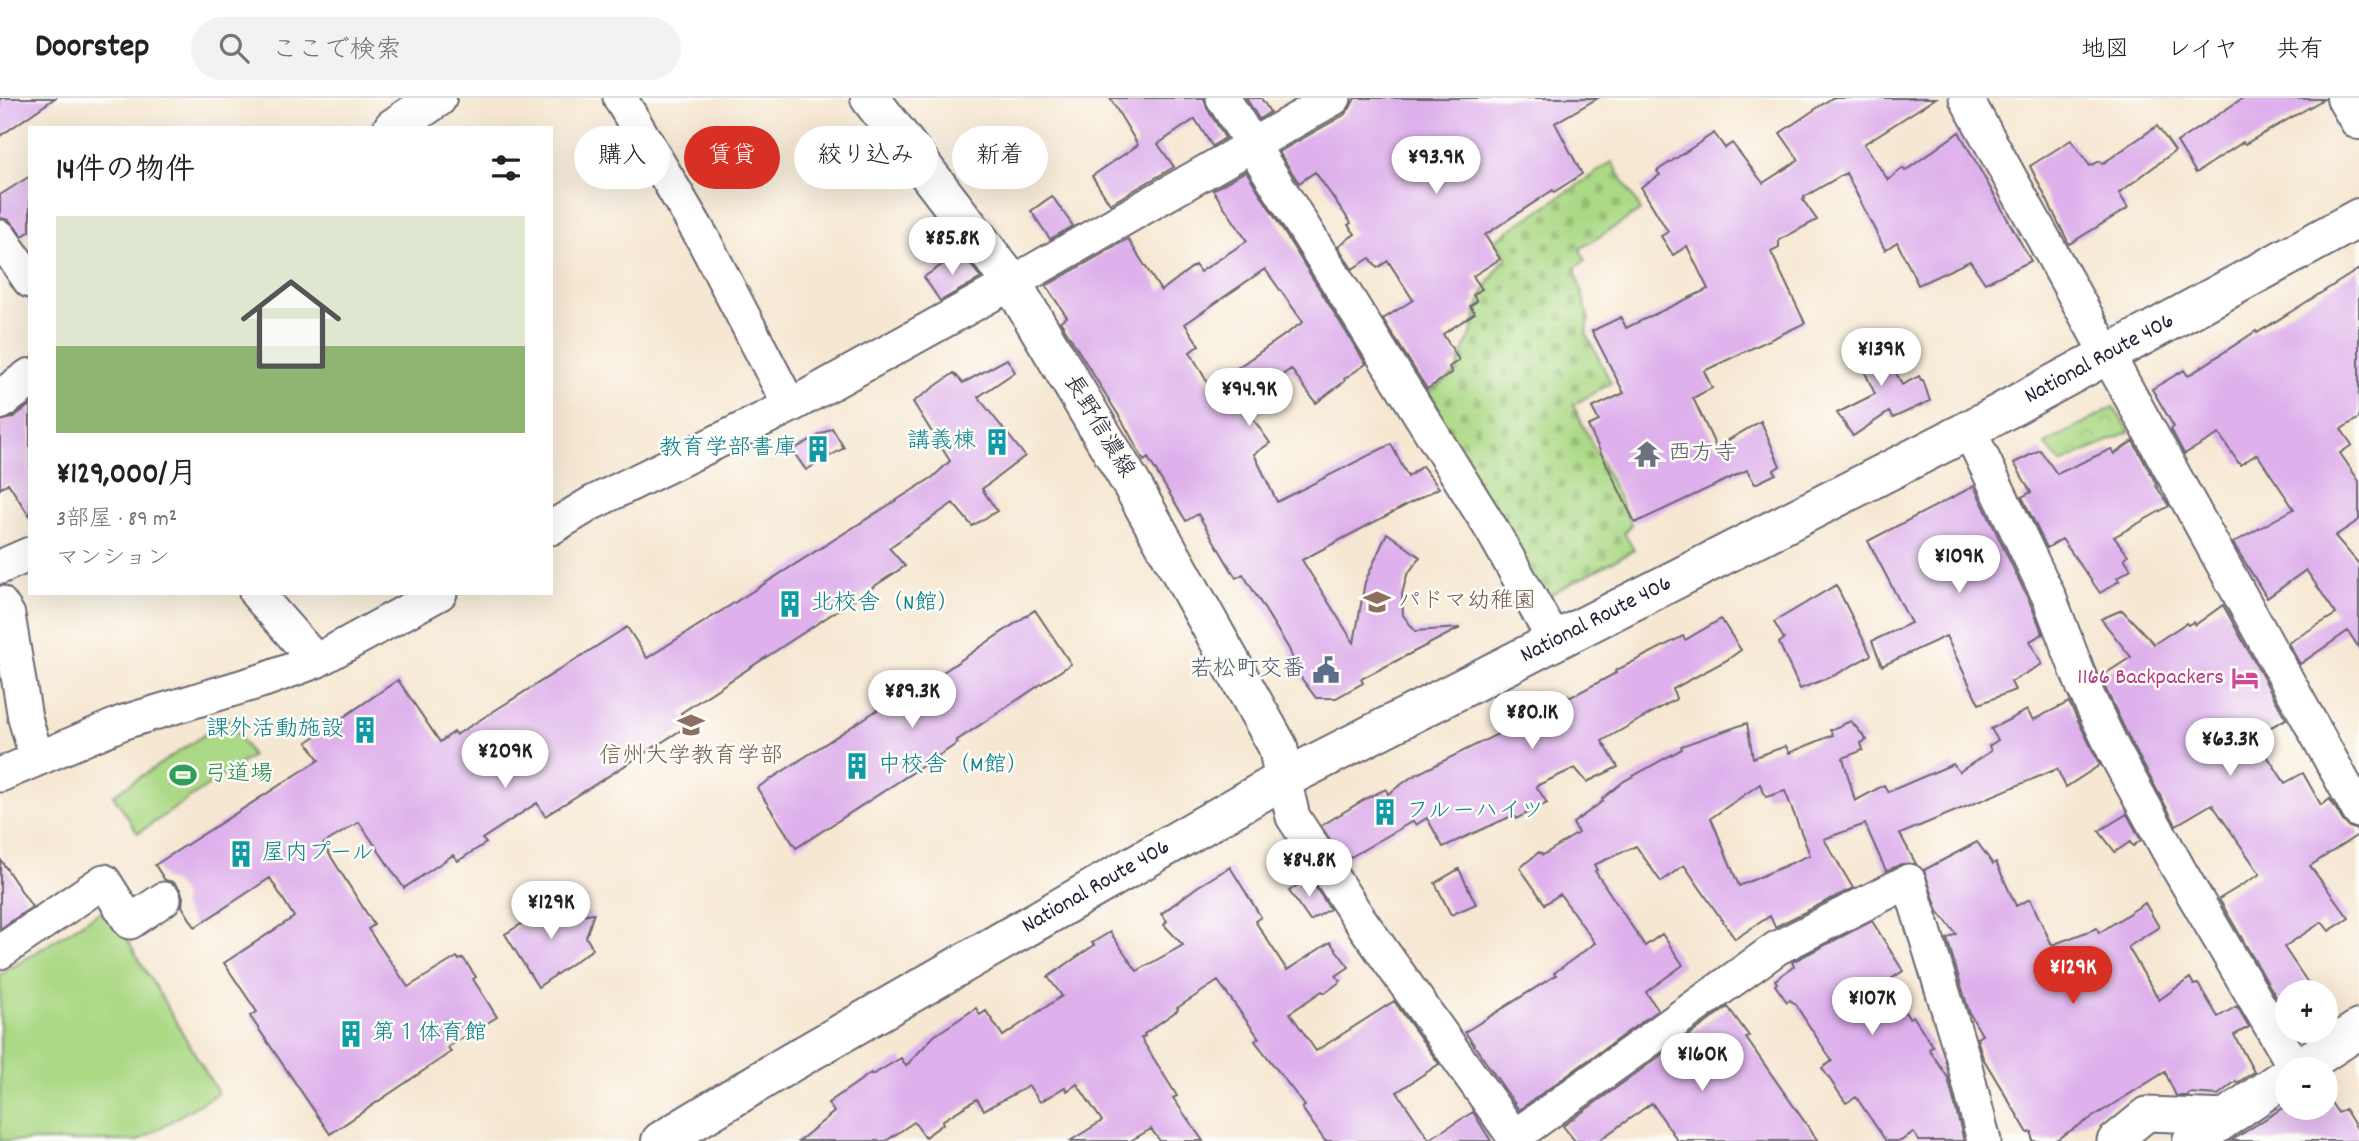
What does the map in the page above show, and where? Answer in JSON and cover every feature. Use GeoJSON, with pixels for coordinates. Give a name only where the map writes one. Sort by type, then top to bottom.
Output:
{"type":"FeatureCollection","features":[{"type":"Feature","properties":{"kind":"main road"},"geometry":{"type":"LineString","coordinates":[[396,126],[437,98]]}},
{"type":"Feature","properties":{"kind":"main road","name":"長野信濃線"},"geometry":{"type":"LineString","coordinates":[[870,98],[1012,284],[1132,485],[1278,747],[1284,779]]}},
{"type":"Feature","properties":{"kind":"main road"},"geometry":{"type":"LineString","coordinates":[[2346,98],[2359,120]]}},
{"type":"Feature","properties":{"kind":"main road","name":"National Route 406"},"geometry":{"type":"LineString","coordinates":[[661,1141],[790,1062],[1284,779],[1969,430],[2359,218]]}},
{"type":"Feature","properties":{"kind":"main road"},"geometry":{"type":"LineString","coordinates":[[0,400],[28,379]]}},
{"type":"Feature","properties":{"kind":"main road"},"geometry":{"type":"LineString","coordinates":[[2316,1057],[2359,1029]]}},
{"type":"Feature","properties":{"kind":"main road"},"geometry":{"type":"LineString","coordinates":[[2192,1141],[2275,1084]]}},
{"type":"Feature","properties":{"kind":"street"},"geometry":{"type":"LineString","coordinates":[[620,98],[703,239],[790,406]]}},
{"type":"Feature","properties":{"kind":"street"},"geometry":{"type":"LineString","coordinates":[[1223,98],[1492,530],[1554,640]]}},
{"type":"Feature","properties":{"kind":"street"},"geometry":{"type":"LineString","coordinates":[[553,526],[592,503],[790,406],[1012,284],[1334,98]]}},
{"type":"Feature","properties":{"kind":"street"},"geometry":{"type":"LineString","coordinates":[[1966,98],[2359,811]]}},
{"type":"Feature","properties":{"kind":"street"},"geometry":{"type":"LineString","coordinates":[[0,237],[28,278]]}},
{"type":"Feature","properties":{"kind":"street"},"geometry":{"type":"LineString","coordinates":[[1969,430],[2049,597],[2083,686],[2114,751],[2178,868],[2290,1057]]}},
{"type":"Feature","properties":{"kind":"street"},"geometry":{"type":"LineString","coordinates":[[0,567],[28,555]]}},
{"type":"Feature","properties":{"kind":"street"},"geometry":{"type":"LineString","coordinates":[[258,595],[316,661]]}},
{"type":"Feature","properties":{"kind":"street"},"geometry":{"type":"LineString","coordinates":[[0,775],[124,722],[264,680],[316,661],[436,595]]}},
{"type":"Feature","properties":{"kind":"street"},"geometry":{"type":"LineString","coordinates":[[0,603],[8,615],[25,718],[37,759]]}},
{"type":"Feature","properties":{"kind":"street"},"geometry":{"type":"LineString","coordinates":[[1284,779],[1293,817],[1329,873],[1516,1139],[1777,948],[1909,881],[1963,1058],[1984,1141]]}},
{"type":"Feature","properties":{"kind":"street"},"geometry":{"type":"LineString","coordinates":[[0,952],[104,881],[131,922],[164,900]]}},
{"type":"Feature","properties":{"kind":"street"},"geometry":{"type":"LineString","coordinates":[[2114,1141],[2147,1114],[2228,1116]]}},
{"type":"Feature","properties":{"kind":"green space"},"geometry":{"type":"Polygon","coordinates":[[[1612,162],[1641,210],[1580,249],[1585,261],[1575,268],[1589,320],[1586,333],[1611,383],[1573,405],[1632,525],[1624,533],[1634,550],[1544,598],[1422,397],[1457,372],[1487,285],[1506,257],[1495,240],[1612,162]]]}},
{"type":"Feature","properties":{"kind":"green space"},"geometry":{"type":"Polygon","coordinates":[[[2113,407],[2130,431],[2061,463],[2045,444],[2113,407]]]}},
{"type":"Feature","properties":{"kind":"green space","name":"弓道場"},"geometry":{"type":"Polygon","coordinates":[[[228,719],[252,756],[138,833],[113,795],[228,719]]]}},
{"type":"Feature","properties":{"kind":"green space"},"geometry":{"type":"Polygon","coordinates":[[[108,907],[218,1093],[138,1141],[0,1141],[0,975],[108,907]]]}},
{"type":"Feature","properties":{"kind":"building"},"geometry":{"type":"Polygon","coordinates":[[[0,98],[55,98],[0,136],[0,98]]]}},
{"type":"Feature","properties":{"kind":"building"},"geometry":{"type":"Polygon","coordinates":[[[1110,98],[1204,98],[1225,138],[1212,146],[1195,119],[1158,144],[1174,167],[1110,204],[1092,176],[1138,145],[1110,98]]]}},
{"type":"Feature","properties":{"kind":"building"},"geometry":{"type":"Polygon","coordinates":[[[1246,98],[1261,98],[1270,112],[1259,119],[1246,98]]]}},
{"type":"Feature","properties":{"kind":"building"},"geometry":{"type":"Polygon","coordinates":[[[1355,98],[1598,98],[1555,123],[1582,174],[1485,235],[1500,259],[1473,276],[1482,289],[1473,295],[1477,301],[1470,306],[1475,313],[1443,334],[1459,360],[1449,367],[1452,373],[1427,389],[1383,319],[1413,300],[1388,261],[1377,268],[1370,258],[1352,269],[1338,246],[1355,234],[1348,225],[1351,223],[1315,172],[1299,183],[1279,152],[1344,115],[1355,98]]]}},
{"type":"Feature","properties":{"kind":"building"},"geometry":{"type":"Polygon","coordinates":[[[1832,98],[1936,98],[1864,144],[1888,180],[1959,132],[2031,261],[1985,283],[1970,261],[1918,285],[1897,242],[1885,250],[1846,173],[1804,197],[1803,200],[1817,220],[1779,240],[1779,248],[1771,252],[1805,323],[1704,371],[1712,388],[1693,398],[1716,447],[1761,421],[1780,466],[1774,470],[1776,474],[1755,484],[1747,470],[1635,523],[1588,426],[1599,421],[1592,408],[1624,393],[1592,331],[1621,317],[1626,328],[1708,289],[1687,246],[1673,255],[1661,236],[1668,232],[1641,187],[1660,175],[1657,171],[1714,133],[1725,148],[1732,143],[1763,183],[1799,160],[1780,133],[1832,98]]]}},
{"type":"Feature","properties":{"kind":"building"},"geometry":{"type":"Polygon","coordinates":[[[2243,98],[2324,99],[2245,144],[2243,142],[2196,173],[2177,142],[2243,98]]]}},
{"type":"Feature","properties":{"kind":"building"},"geometry":{"type":"Polygon","coordinates":[[[2157,126],[2175,151],[2119,193],[2128,208],[2069,244],[2030,166],[2071,140],[2090,166],[2100,161],[2102,164],[2157,126]]]}},
{"type":"Feature","properties":{"kind":"building"},"geometry":{"type":"Polygon","coordinates":[[[1246,171],[1366,364],[1316,403],[1291,369],[1242,403],[1270,443],[1254,454],[1277,502],[1391,444],[1408,477],[1422,466],[1439,488],[1302,560],[1354,643],[1365,582],[1387,533],[1420,557],[1407,575],[1402,594],[1403,615],[1415,631],[1460,628],[1361,679],[1363,683],[1336,698],[1316,698],[1299,675],[1289,649],[1243,574],[1236,578],[1198,514],[1186,521],[1148,458],[1144,461],[1060,321],[1067,317],[1046,286],[1128,239],[1161,291],[1195,265],[1200,272],[1247,241],[1213,190],[1246,171]],[[1265,269],[1185,324],[1199,345],[1190,352],[1210,387],[1303,322],[1265,269]]]}},
{"type":"Feature","properties":{"kind":"building"},"geometry":{"type":"Polygon","coordinates":[[[28,177],[28,232],[23,236],[9,220],[0,218],[0,195],[28,177]]]}},
{"type":"Feature","properties":{"kind":"building"},"geometry":{"type":"Polygon","coordinates":[[[1052,196],[1073,226],[1050,239],[1031,211],[1052,196]]]}},
{"type":"Feature","properties":{"kind":"building"},"geometry":{"type":"Polygon","coordinates":[[[961,252],[981,278],[940,301],[924,277],[961,252]]]}},
{"type":"Feature","properties":{"kind":"building"},"geometry":{"type":"Polygon","coordinates":[[[2359,269],[2359,418],[2341,429],[2352,445],[2340,453],[2359,481],[2359,520],[2335,536],[2359,564],[2359,648],[2348,631],[2300,664],[2288,643],[2336,614],[2306,570],[2267,598],[2233,543],[2294,509],[2257,454],[2240,465],[2219,434],[2184,454],[2171,429],[2174,427],[2152,389],[2184,370],[2188,376],[2359,269]]]}},
{"type":"Feature","properties":{"kind":"building"},"geometry":{"type":"Polygon","coordinates":[[[1876,331],[1902,385],[1919,376],[1930,401],[1893,418],[1889,412],[1853,436],[1837,413],[1875,394],[1851,342],[1876,331]]]}},
{"type":"Feature","properties":{"kind":"building"},"geometry":{"type":"Polygon","coordinates":[[[1007,359],[1015,372],[978,397],[1025,456],[982,489],[997,511],[972,526],[953,503],[889,548],[905,566],[681,713],[689,725],[545,816],[537,803],[482,839],[486,843],[458,861],[453,855],[404,888],[359,822],[323,844],[374,925],[368,929],[408,987],[457,957],[459,960],[463,958],[497,1017],[448,1047],[451,1052],[330,1134],[250,1016],[257,1012],[224,963],[294,917],[270,878],[195,927],[182,906],[180,889],[173,882],[165,880],[155,865],[319,760],[307,742],[398,680],[440,742],[454,732],[456,735],[627,627],[647,658],[933,477],[950,461],[913,402],[954,373],[963,383],[1007,359]]]}},
{"type":"Feature","properties":{"kind":"building"},"geometry":{"type":"Polygon","coordinates":[[[28,406],[28,514],[8,483],[0,489],[0,421],[12,418],[28,406]]]}},
{"type":"Feature","properties":{"kind":"building","name":"教育学部書庫"},"geometry":{"type":"Polygon","coordinates":[[[832,428],[844,448],[806,470],[792,450],[832,428]]]}},
{"type":"Feature","properties":{"kind":"building"},"geometry":{"type":"Polygon","coordinates":[[[2133,441],[2169,506],[2114,537],[2128,555],[2124,558],[2131,569],[2117,578],[2119,581],[2100,593],[2062,539],[2047,548],[2022,497],[2031,492],[2014,463],[2040,450],[2057,474],[2111,449],[2114,454],[2133,441]]]}},
{"type":"Feature","properties":{"kind":"building"},"geometry":{"type":"Polygon","coordinates":[[[1974,486],[2043,634],[2030,641],[2042,664],[2011,682],[2015,690],[1979,704],[1946,636],[1882,666],[1872,641],[1911,623],[1868,541],[1974,486]]]}},
{"type":"Feature","properties":{"kind":"building"},"geometry":{"type":"Polygon","coordinates":[[[1836,585],[1871,655],[1835,675],[1800,689],[1779,643],[1784,639],[1774,622],[1836,585]]]}},
{"type":"Feature","properties":{"kind":"building"},"geometry":{"type":"Polygon","coordinates":[[[2223,605],[2286,719],[2254,736],[2285,783],[2303,773],[2321,805],[2330,799],[2343,821],[2359,834],[2310,866],[2349,918],[2329,931],[2322,922],[2284,947],[2306,980],[2275,980],[2275,995],[2219,899],[2260,874],[2212,804],[2176,825],[2131,742],[2100,677],[2131,657],[2101,619],[2122,610],[2154,644],[2186,623],[2188,625],[2193,622],[2195,625],[2223,605]]]}},
{"type":"Feature","properties":{"kind":"building","name":"中校舎（M館）"},"geometry":{"type":"Polygon","coordinates":[[[1035,610],[1071,664],[956,741],[958,743],[796,848],[757,788],[919,683],[921,687],[1035,610]]]}},
{"type":"Feature","properties":{"kind":"building"},"geometry":{"type":"Polygon","coordinates":[[[1721,619],[1741,650],[1673,689],[1676,699],[1602,741],[1618,767],[1587,782],[1575,768],[1536,786],[1547,803],[1516,819],[1514,815],[1443,847],[1427,818],[1416,825],[1413,821],[1344,861],[1321,826],[1367,798],[1386,789],[1388,794],[1413,776],[1508,729],[1505,725],[1525,714],[1527,716],[1544,705],[1546,707],[1568,696],[1569,698],[1616,673],[1615,671],[1683,636],[1685,640],[1721,619]]]}},
{"type":"Feature","properties":{"kind":"building"},"geometry":{"type":"Polygon","coordinates":[[[2069,702],[2100,765],[2066,787],[2057,769],[1900,834],[1916,864],[1901,864],[1886,871],[1865,824],[1824,839],[1853,888],[1775,927],[1770,916],[1735,939],[1684,865],[1661,882],[1636,846],[1594,865],[1597,870],[1595,871],[1645,946],[1662,934],[1683,965],[1646,992],[1658,1010],[1519,1110],[1465,1032],[1556,975],[1554,973],[1595,943],[1560,894],[1545,904],[1520,868],[1539,852],[1543,855],[1578,833],[1573,823],[1624,781],[1682,749],[1681,746],[1747,723],[1753,758],[1786,746],[1789,753],[1833,735],[1830,730],[1851,721],[1867,740],[1861,743],[1863,750],[1843,758],[1855,801],[1884,785],[1888,792],[1953,764],[1959,772],[1991,751],[1989,746],[1998,740],[1991,729],[2027,710],[2033,720],[2069,702]],[[1760,784],[1711,818],[1739,886],[1810,855],[1785,791],[1766,797],[1760,784]]]}},
{"type":"Feature","properties":{"kind":"building"},"geometry":{"type":"Polygon","coordinates":[[[2127,814],[2141,840],[2133,846],[2130,842],[2115,852],[2099,831],[2127,814]]]}},
{"type":"Feature","properties":{"kind":"building"},"geometry":{"type":"Polygon","coordinates":[[[1977,842],[1993,864],[1996,862],[2016,906],[2030,899],[2052,945],[2097,928],[2099,933],[2145,903],[2159,927],[2128,947],[2159,1000],[2190,978],[2194,985],[2198,984],[2218,1017],[2237,1006],[2249,1027],[2234,1035],[2254,1072],[2237,1083],[2236,1081],[2218,1095],[2189,1093],[2188,1096],[2176,1096],[2165,1072],[2054,1141],[2032,1141],[2032,1132],[2028,1133],[1983,1058],[1977,1038],[1982,1035],[1970,1014],[1947,939],[1956,934],[1938,911],[1924,870],[1977,842]]]}},
{"type":"Feature","properties":{"kind":"building"},"geometry":{"type":"Polygon","coordinates":[[[0,859],[32,907],[0,929],[0,859]]]}},
{"type":"Feature","properties":{"kind":"building"},"geometry":{"type":"Polygon","coordinates":[[[1230,867],[1261,917],[1255,921],[1287,970],[1330,942],[1349,967],[1336,976],[1341,981],[1290,1013],[1316,1051],[1394,1001],[1439,1064],[1397,1092],[1429,1139],[1473,1112],[1491,1141],[1325,1141],[1302,1108],[1305,1106],[1255,1041],[1259,1038],[1218,981],[1177,1008],[1178,1010],[1141,1038],[1177,1096],[1173,1098],[1203,1141],[1160,1141],[1151,1129],[1130,1141],[1070,1141],[1102,1121],[1077,1084],[1067,1091],[1065,1087],[1040,1102],[1029,1086],[984,1110],[977,1099],[942,1121],[943,1124],[925,1137],[914,1122],[886,1141],[799,1141],[834,1112],[828,1103],[871,1073],[872,1075],[901,1058],[906,1066],[934,1036],[976,1008],[980,1015],[986,1011],[1003,1036],[1062,996],[1048,977],[1110,932],[1137,971],[1183,945],[1164,925],[1167,921],[1161,914],[1230,867]]]}},
{"type":"Feature","properties":{"kind":"building"},"geometry":{"type":"Polygon","coordinates":[[[1459,869],[1476,904],[1451,915],[1435,883],[1459,869]]]}},
{"type":"Feature","properties":{"kind":"building"},"geometry":{"type":"Polygon","coordinates":[[[1309,877],[1330,909],[1310,921],[1289,891],[1309,877]]]}},
{"type":"Feature","properties":{"kind":"building"},"geometry":{"type":"Polygon","coordinates":[[[562,899],[573,916],[594,913],[586,937],[593,949],[538,987],[505,934],[562,899]]]}},
{"type":"Feature","properties":{"kind":"building"},"geometry":{"type":"Polygon","coordinates":[[[1872,921],[1903,971],[1885,983],[1909,1018],[1913,1016],[1933,1046],[1929,1049],[1948,1078],[1964,1141],[1919,1141],[1913,1132],[1901,1141],[1886,1141],[1856,1097],[1846,1103],[1822,1068],[1832,1061],[1795,1004],[1790,1000],[1787,1002],[1775,985],[1775,980],[1794,966],[1792,962],[1872,921]]]}},
{"type":"Feature","properties":{"kind":"building"},"geometry":{"type":"Polygon","coordinates":[[[1728,1007],[1749,1036],[1746,1038],[1818,1141],[1678,1141],[1652,1103],[1598,1141],[1575,1141],[1563,1126],[1728,1007]]]}},
{"type":"Feature","properties":{"kind":"building"},"geometry":{"type":"Polygon","coordinates":[[[2345,1109],[2359,1132],[2359,1141],[2231,1141],[2275,1113],[2275,1120],[2338,1120],[2338,1113],[2345,1109]]]}},
{"type":"Feature","properties":{"kind":"place","name":"講義棟"},"geometry":{"type":"Point","coordinates":[997,442]}},
{"type":"Feature","properties":{"kind":"place","name":"教育学部書庫"},"geometry":{"type":"Point","coordinates":[818,449]}},
{"type":"Feature","properties":{"kind":"place","name":"西方寺"},"geometry":{"type":"Point","coordinates":[1647,454]}},
{"type":"Feature","properties":{"kind":"place","name":"パドマ幼稚園"},"geometry":{"type":"Point","coordinates":[1377,602]}},
{"type":"Feature","properties":{"kind":"place","name":"北校舎（N館）"},"geometry":{"type":"Point","coordinates":[790,604]}},
{"type":"Feature","properties":{"kind":"place","name":"若松町交番"},"geometry":{"type":"Point","coordinates":[1326,670]}},
{"type":"Feature","properties":{"kind":"place","name":"1166 Backpackers"},"geometry":{"type":"Point","coordinates":[2245,678]}},
{"type":"Feature","properties":{"kind":"place","name":"信州大学教育学部"},"geometry":{"type":"Point","coordinates":[691,725]}},
{"type":"Feature","properties":{"kind":"place","name":"課外活動施設"},"geometry":{"type":"Point","coordinates":[365,730]}},
{"type":"Feature","properties":{"kind":"place","name":"中校舎（M館）"},"geometry":{"type":"Point","coordinates":[857,766]}},
{"type":"Feature","properties":{"kind":"place","name":"弓道場"},"geometry":{"type":"Point","coordinates":[183,775]}},
{"type":"Feature","properties":{"kind":"place","name":"フルーハイツ"},"geometry":{"type":"Point","coordinates":[1385,812]}},
{"type":"Feature","properties":{"kind":"place","name":"屋内プール"},"geometry":{"type":"Point","coordinates":[241,854]}},
{"type":"Feature","properties":{"kind":"place","name":"第１体育館"},"geometry":{"type":"Point","coordinates":[351,1034]}}]}
